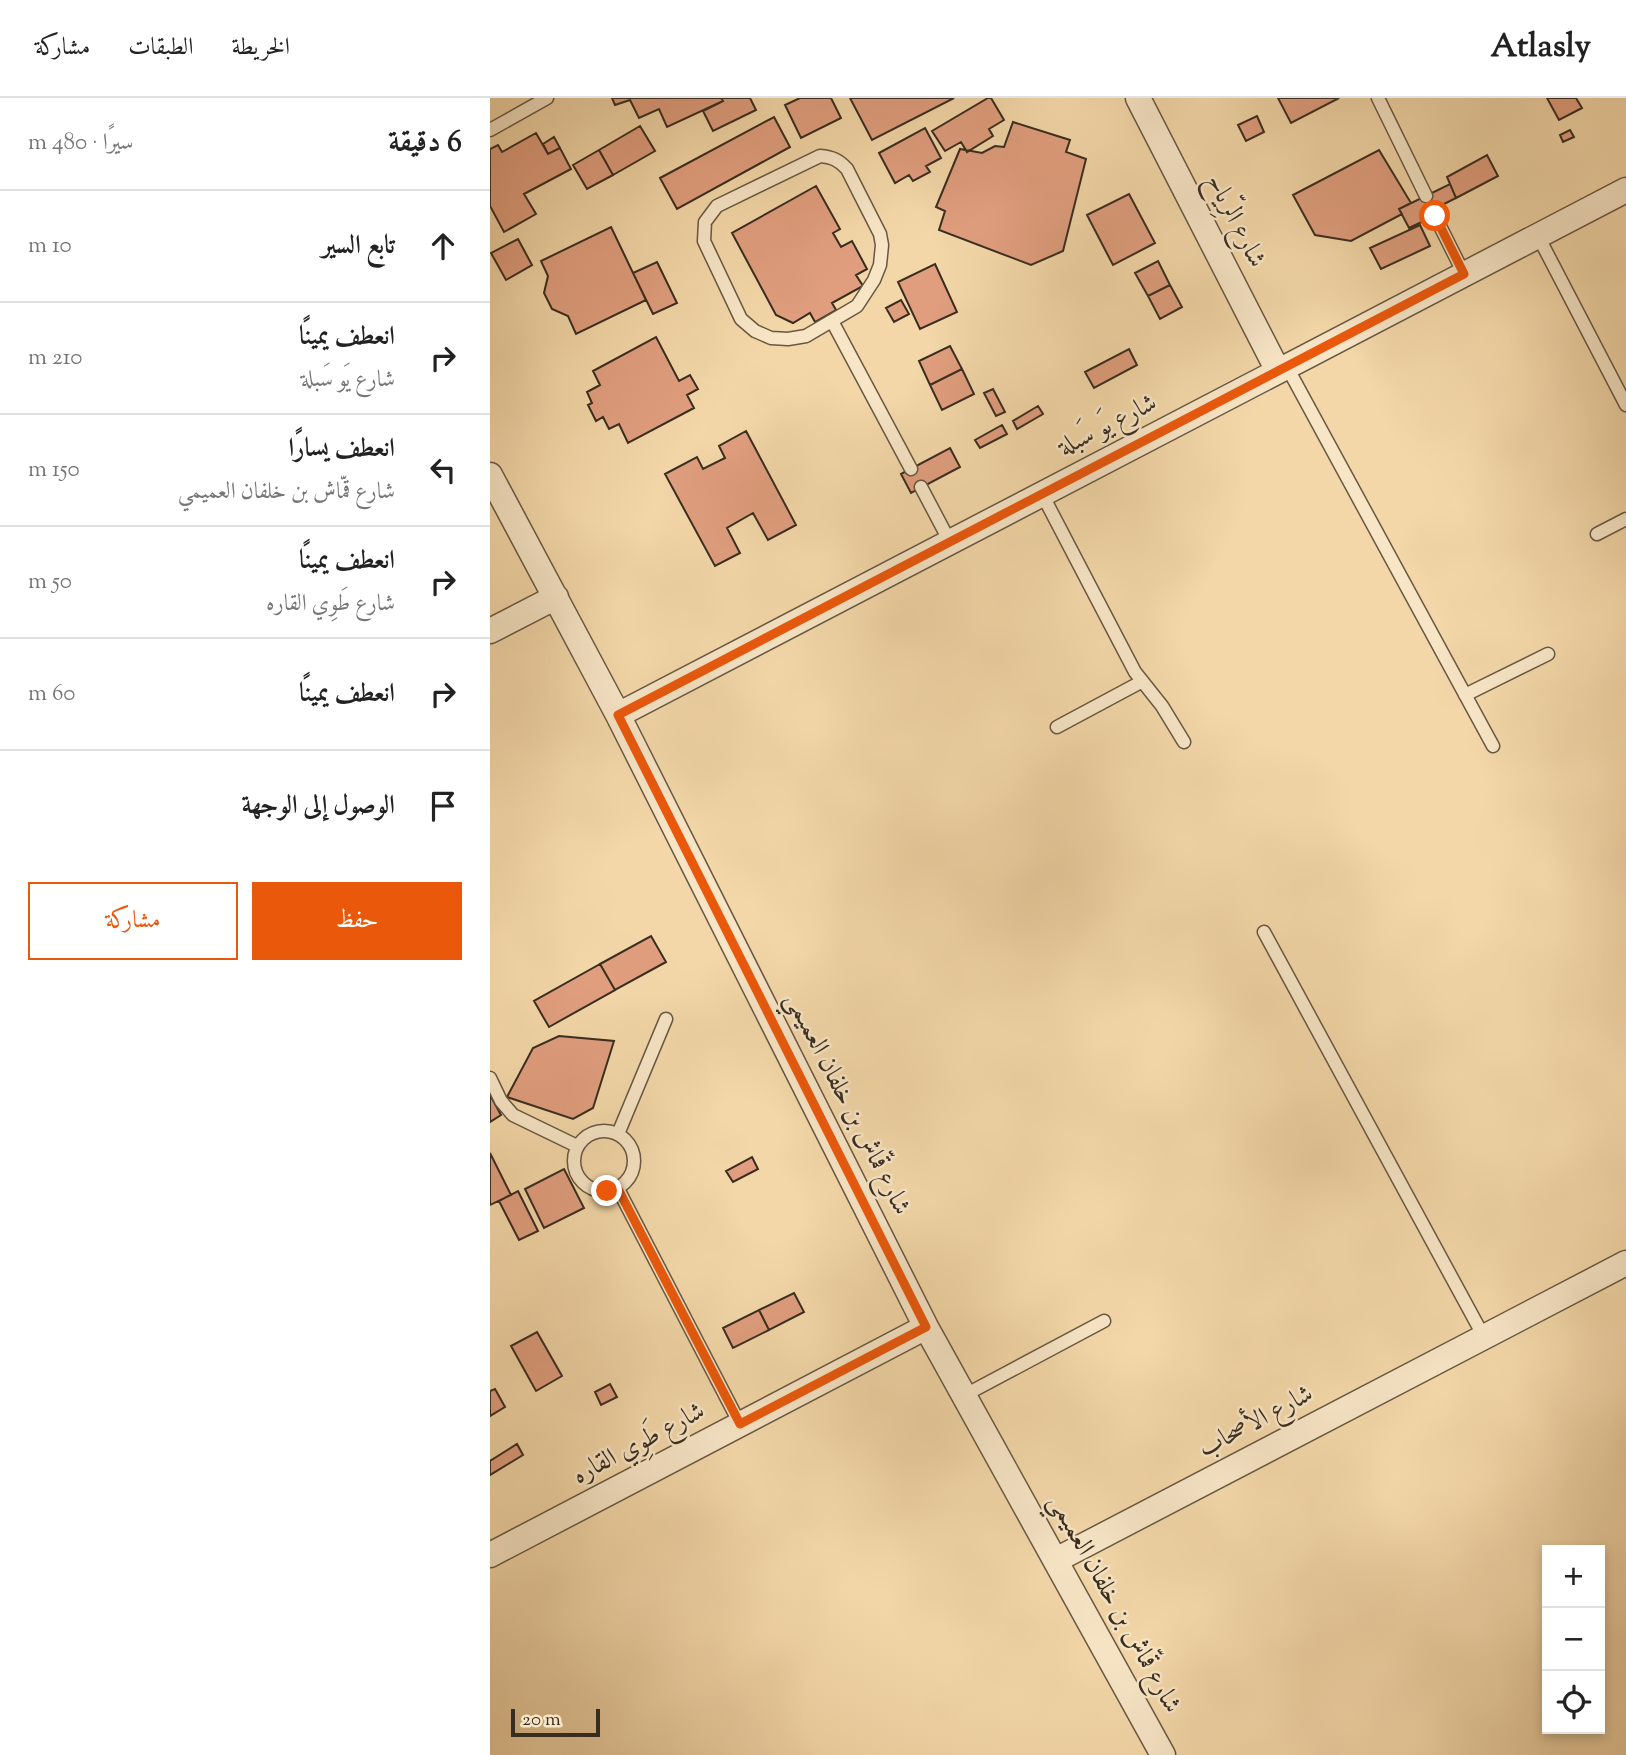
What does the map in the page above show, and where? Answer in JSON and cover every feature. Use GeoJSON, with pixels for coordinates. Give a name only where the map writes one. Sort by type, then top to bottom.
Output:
{"type":"FeatureCollection","features":[{"type":"Feature","properties":{"kind":"street","name":"شارع الرِّياح"},"geometry":{"type":"LineString","coordinates":[[1138,98],[1283,369]]}},
{"type":"Feature","properties":{"kind":"street","name":"شارع يَو سَبلة"},"geometry":{"type":"LineString","coordinates":[[618,715],[1626,190]]}},
{"type":"Feature","properties":{"kind":"street","name":"شارع قمّاش بن خلفان العميمي"},"geometry":{"type":"LineString","coordinates":[[490,475],[618,715],[926,1327],[1163,1755]]}},
{"type":"Feature","properties":{"kind":"street"},"geometry":{"type":"LineString","coordinates":[[490,631],[556,597]]}},
{"type":"Feature","properties":{"kind":"street","name":"شارع الأصحاب"},"geometry":{"type":"LineString","coordinates":[[1056,1560],[1626,1263]]}},
{"type":"Feature","properties":{"kind":"street","name":"شارع طَوِي القاره"},"geometry":{"type":"LineString","coordinates":[[490,1555],[926,1327]]}},
{"type":"Feature","properties":{"kind":"lane"},"geometry":{"type":"LineString","coordinates":[[490,130],[547,98]]}},
{"type":"Feature","properties":{"kind":"lane"},"geometry":{"type":"LineString","coordinates":[[1378,98],[1426,196]]}},
{"type":"Feature","properties":{"kind":"lane"},"geometry":{"type":"LineString","coordinates":[[820,156],[840,161],[847,169],[875,223],[882,245],[880,265],[867,294],[857,306],[832,321],[806,336],[788,340],[771,338],[755,331],[741,319],[707,250],[703,231],[710,213],[717,206],[820,156]]}},
{"type":"Feature","properties":{"kind":"lane"},"geometry":{"type":"LineString","coordinates":[[1435,216],[1464,274]]}},
{"type":"Feature","properties":{"kind":"lane"},"geometry":{"type":"LineString","coordinates":[[1538,236],[1626,405]]}},
{"type":"Feature","properties":{"kind":"lane"},"geometry":{"type":"LineString","coordinates":[[832,321],[911,469]]}},
{"type":"Feature","properties":{"kind":"lane"},"geometry":{"type":"LineString","coordinates":[[1283,369],[1493,746]]}},
{"type":"Feature","properties":{"kind":"lane"},"geometry":{"type":"LineString","coordinates":[[921,487],[950,542]]}},
{"type":"Feature","properties":{"kind":"lane"},"geometry":{"type":"LineString","coordinates":[[1042,494],[1141,682],[1162,706],[1184,742]]}},
{"type":"Feature","properties":{"kind":"lane"},"geometry":{"type":"LineString","coordinates":[[1597,534],[1626,519]]}},
{"type":"Feature","properties":{"kind":"lane"},"geometry":{"type":"LineString","coordinates":[[1465,695],[1548,654]]}},
{"type":"Feature","properties":{"kind":"lane"},"geometry":{"type":"LineString","coordinates":[[1057,727],[1141,682]]}},
{"type":"Feature","properties":{"kind":"lane"},"geometry":{"type":"LineString","coordinates":[[1264,932],[1484,1337]]}},
{"type":"Feature","properties":{"kind":"lane"},"geometry":{"type":"LineString","coordinates":[[618,1134],[666,1019]]}},
{"type":"Feature","properties":{"kind":"lane"},"geometry":{"type":"LineString","coordinates":[[490,1078],[501,1101],[513,1115],[577,1146]]}},
{"type":"Feature","properties":{"kind":"lane"},"geometry":{"type":"LineString","coordinates":[[595,1131],[618,1134],[627,1141],[632,1150],[632,1172],[617,1187],[607,1191],[586,1185],[574,1167],[577,1146],[595,1131]]}},
{"type":"Feature","properties":{"kind":"lane"},"geometry":{"type":"LineString","coordinates":[[617,1187],[740,1424]]}},
{"type":"Feature","properties":{"kind":"lane"},"geometry":{"type":"LineString","coordinates":[[965,1395],[1104,1321]]}},
{"type":"Feature","properties":{"kind":"building"},"geometry":{"type":"Polygon","coordinates":[[[612,98],[721,98],[723,101],[667,127],[659,109],[639,118],[630,100],[615,105],[612,98]]]}},
{"type":"Feature","properties":{"kind":"building"},"geometry":{"type":"Polygon","coordinates":[[[721,98],[750,98],[756,110],[713,131],[703,111],[723,101],[721,98]]]}},
{"type":"Feature","properties":{"kind":"building"},"geometry":{"type":"Polygon","coordinates":[[[800,98],[831,98],[841,118],[801,138],[785,105],[800,98]]]}},
{"type":"Feature","properties":{"kind":"building"},"geometry":{"type":"Polygon","coordinates":[[[850,98],[954,98],[872,140],[850,98]]]}},
{"type":"Feature","properties":{"kind":"building"},"geometry":{"type":"Polygon","coordinates":[[[991,98],[1004,120],[989,129],[993,136],[967,152],[961,142],[945,151],[932,131],[991,98]]]}},
{"type":"Feature","properties":{"kind":"building"},"geometry":{"type":"Polygon","coordinates":[[[1278,98],[1339,98],[1291,123],[1278,98]]]}},
{"type":"Feature","properties":{"kind":"building"},"geometry":{"type":"Polygon","coordinates":[[[1547,98],[1576,98],[1582,108],[1559,120],[1547,98]]]}},
{"type":"Feature","properties":{"kind":"building"},"geometry":{"type":"Polygon","coordinates":[[[1257,116],[1264,132],[1246,141],[1238,125],[1257,116]]]}},
{"type":"Feature","properties":{"kind":"building"},"geometry":{"type":"Polygon","coordinates":[[[774,117],[790,147],[677,209],[660,178],[774,117]]]}},
{"type":"Feature","properties":{"kind":"building"},"geometry":{"type":"Polygon","coordinates":[[[1013,122],[1070,140],[1066,152],[1086,159],[1063,251],[1031,265],[939,230],[945,211],[936,207],[960,149],[982,153],[995,146],[1004,147],[1013,122]]]}},
{"type":"Feature","properties":{"kind":"building"},"geometry":{"type":"Polygon","coordinates":[[[640,126],[655,151],[613,175],[599,150],[640,126]]]}},
{"type":"Feature","properties":{"kind":"building"},"geometry":{"type":"Polygon","coordinates":[[[925,128],[941,158],[926,166],[930,172],[913,181],[909,175],[895,183],[879,153],[925,128]]]}},
{"type":"Feature","properties":{"kind":"building"},"geometry":{"type":"Polygon","coordinates":[[[1570,130],[1574,137],[1563,142],[1560,135],[1570,130]]]}},
{"type":"Feature","properties":{"kind":"building"},"geometry":{"type":"Polygon","coordinates":[[[536,133],[548,154],[560,148],[571,169],[524,194],[536,214],[504,232],[490,206],[490,149],[498,145],[502,152],[536,133]]]}},
{"type":"Feature","properties":{"kind":"building"},"geometry":{"type":"Polygon","coordinates":[[[554,137],[560,148],[548,154],[543,144],[554,137]]]}},
{"type":"Feature","properties":{"kind":"building"},"geometry":{"type":"Polygon","coordinates":[[[599,150],[613,175],[587,189],[573,165],[599,150]]]}},
{"type":"Feature","properties":{"kind":"building"},"geometry":{"type":"Polygon","coordinates":[[[1379,150],[1411,203],[1399,209],[1402,214],[1351,241],[1315,235],[1293,195],[1379,150]]]}},
{"type":"Feature","properties":{"kind":"building"},"geometry":{"type":"Polygon","coordinates":[[[1487,155],[1498,176],[1456,198],[1447,177],[1487,155]]]}},
{"type":"Feature","properties":{"kind":"building"},"geometry":{"type":"Polygon","coordinates":[[[1450,184],[1456,198],[1442,205],[1445,211],[1409,228],[1399,209],[1450,184]]]}},
{"type":"Feature","properties":{"kind":"building"},"geometry":{"type":"Polygon","coordinates":[[[816,186],[840,229],[833,233],[841,247],[852,241],[867,269],[856,275],[863,286],[832,303],[836,310],[815,322],[810,313],[793,323],[776,315],[732,233],[816,186]]]}},
{"type":"Feature","properties":{"kind":"building"},"geometry":{"type":"Polygon","coordinates":[[[1129,194],[1155,243],[1113,265],[1087,215],[1129,194]]]}},
{"type":"Feature","properties":{"kind":"building"},"geometry":{"type":"Polygon","coordinates":[[[1420,225],[1430,246],[1381,269],[1370,248],[1420,225]]]}},
{"type":"Feature","properties":{"kind":"building"},"geometry":{"type":"Polygon","coordinates":[[[611,227],[646,300],[576,334],[568,316],[552,309],[544,293],[548,276],[541,261],[611,227]]]}},
{"type":"Feature","properties":{"kind":"building"},"geometry":{"type":"Polygon","coordinates":[[[518,239],[532,265],[506,280],[491,253],[518,239]]]}},
{"type":"Feature","properties":{"kind":"building"},"geometry":{"type":"Polygon","coordinates":[[[1158,261],[1170,285],[1148,296],[1135,273],[1158,261]]]}},
{"type":"Feature","properties":{"kind":"building"},"geometry":{"type":"Polygon","coordinates":[[[657,262],[677,303],[653,314],[633,273],[657,262]]]}},
{"type":"Feature","properties":{"kind":"building"},"geometry":{"type":"Polygon","coordinates":[[[935,264],[957,312],[920,329],[898,282],[935,264]]]}},
{"type":"Feature","properties":{"kind":"building"},"geometry":{"type":"Polygon","coordinates":[[[1170,285],[1182,307],[1160,319],[1148,296],[1170,285]]]}},
{"type":"Feature","properties":{"kind":"building"},"geometry":{"type":"Polygon","coordinates":[[[901,300],[909,314],[894,322],[886,308],[901,300]]]}},
{"type":"Feature","properties":{"kind":"building"},"geometry":{"type":"Polygon","coordinates":[[[656,337],[679,381],[690,375],[698,389],[687,395],[694,408],[628,443],[619,424],[609,429],[603,417],[596,421],[588,405],[592,403],[587,392],[600,385],[593,371],[656,337]]]}},
{"type":"Feature","properties":{"kind":"building"},"geometry":{"type":"Polygon","coordinates":[[[950,346],[962,369],[930,385],[919,361],[950,346]]]}},
{"type":"Feature","properties":{"kind":"building"},"geometry":{"type":"Polygon","coordinates":[[[1129,349],[1137,365],[1094,388],[1085,372],[1129,349]]]}},
{"type":"Feature","properties":{"kind":"building"},"geometry":{"type":"Polygon","coordinates":[[[962,369],[974,394],[942,410],[930,385],[962,369]]]}},
{"type":"Feature","properties":{"kind":"building"},"geometry":{"type":"Polygon","coordinates":[[[993,389],[1005,412],[996,416],[984,393],[993,389]]]}},
{"type":"Feature","properties":{"kind":"building"},"geometry":{"type":"Polygon","coordinates":[[[1038,406],[1043,414],[1017,429],[1013,421],[1038,406]]]}},
{"type":"Feature","properties":{"kind":"building"},"geometry":{"type":"Polygon","coordinates":[[[1002,425],[1007,434],[980,448],[975,440],[1002,425]]]}},
{"type":"Feature","properties":{"kind":"building"},"geometry":{"type":"Polygon","coordinates":[[[746,431],[796,525],[768,540],[753,513],[727,528],[740,553],[715,566],[665,474],[697,457],[703,469],[725,458],[719,446],[746,431]]]}},
{"type":"Feature","properties":{"kind":"building"},"geometry":{"type":"Polygon","coordinates":[[[950,448],[960,467],[911,493],[901,474],[950,448]]]}},
{"type":"Feature","properties":{"kind":"building"},"geometry":{"type":"Polygon","coordinates":[[[651,936],[666,962],[615,990],[600,964],[651,936]]]}},
{"type":"Feature","properties":{"kind":"building"},"geometry":{"type":"Polygon","coordinates":[[[600,964],[615,990],[549,1027],[534,1001],[600,964]]]}},
{"type":"Feature","properties":{"kind":"building"},"geometry":{"type":"Polygon","coordinates":[[[559,1036],[614,1041],[593,1108],[573,1119],[507,1097],[533,1048],[559,1036]]]}},
{"type":"Feature","properties":{"kind":"building"},"geometry":{"type":"Polygon","coordinates":[[[490,1095],[501,1115],[490,1122],[490,1095]]]}},
{"type":"Feature","properties":{"kind":"building"},"geometry":{"type":"Polygon","coordinates":[[[490,1153],[511,1195],[490,1205],[490,1153]]]}},
{"type":"Feature","properties":{"kind":"building"},"geometry":{"type":"Polygon","coordinates":[[[752,1157],[758,1169],[733,1182],[726,1171],[752,1157]]]}},
{"type":"Feature","properties":{"kind":"building"},"geometry":{"type":"Polygon","coordinates":[[[564,1169],[584,1208],[544,1228],[525,1189],[564,1169]]]}},
{"type":"Feature","properties":{"kind":"building"},"geometry":{"type":"Polygon","coordinates":[[[518,1191],[538,1231],[519,1240],[499,1201],[518,1191]]]}},
{"type":"Feature","properties":{"kind":"building"},"geometry":{"type":"Polygon","coordinates":[[[794,1293],[804,1312],[769,1330],[759,1310],[794,1293]]]}},
{"type":"Feature","properties":{"kind":"building"},"geometry":{"type":"Polygon","coordinates":[[[759,1310],[769,1330],[733,1348],[723,1328],[759,1310]]]}},
{"type":"Feature","properties":{"kind":"building"},"geometry":{"type":"Polygon","coordinates":[[[537,1332],[562,1376],[536,1391],[511,1346],[537,1332]]]}},
{"type":"Feature","properties":{"kind":"building"},"geometry":{"type":"Polygon","coordinates":[[[610,1384],[617,1397],[601,1405],[595,1392],[610,1384]]]}},
{"type":"Feature","properties":{"kind":"building"},"geometry":{"type":"Polygon","coordinates":[[[495,1389],[505,1407],[490,1416],[490,1391],[495,1389]]]}},
{"type":"Feature","properties":{"kind":"building"},"geometry":{"type":"Polygon","coordinates":[[[517,1444],[523,1455],[490,1475],[490,1461],[517,1444]]]}},
{"type":"Feature","properties":{"kind":"route"},"geometry":{"type":"LineString","coordinates":[[607,1191],[617,1187],[740,1424],[926,1327],[618,715],[1464,274],[1435,216]]}}]}
